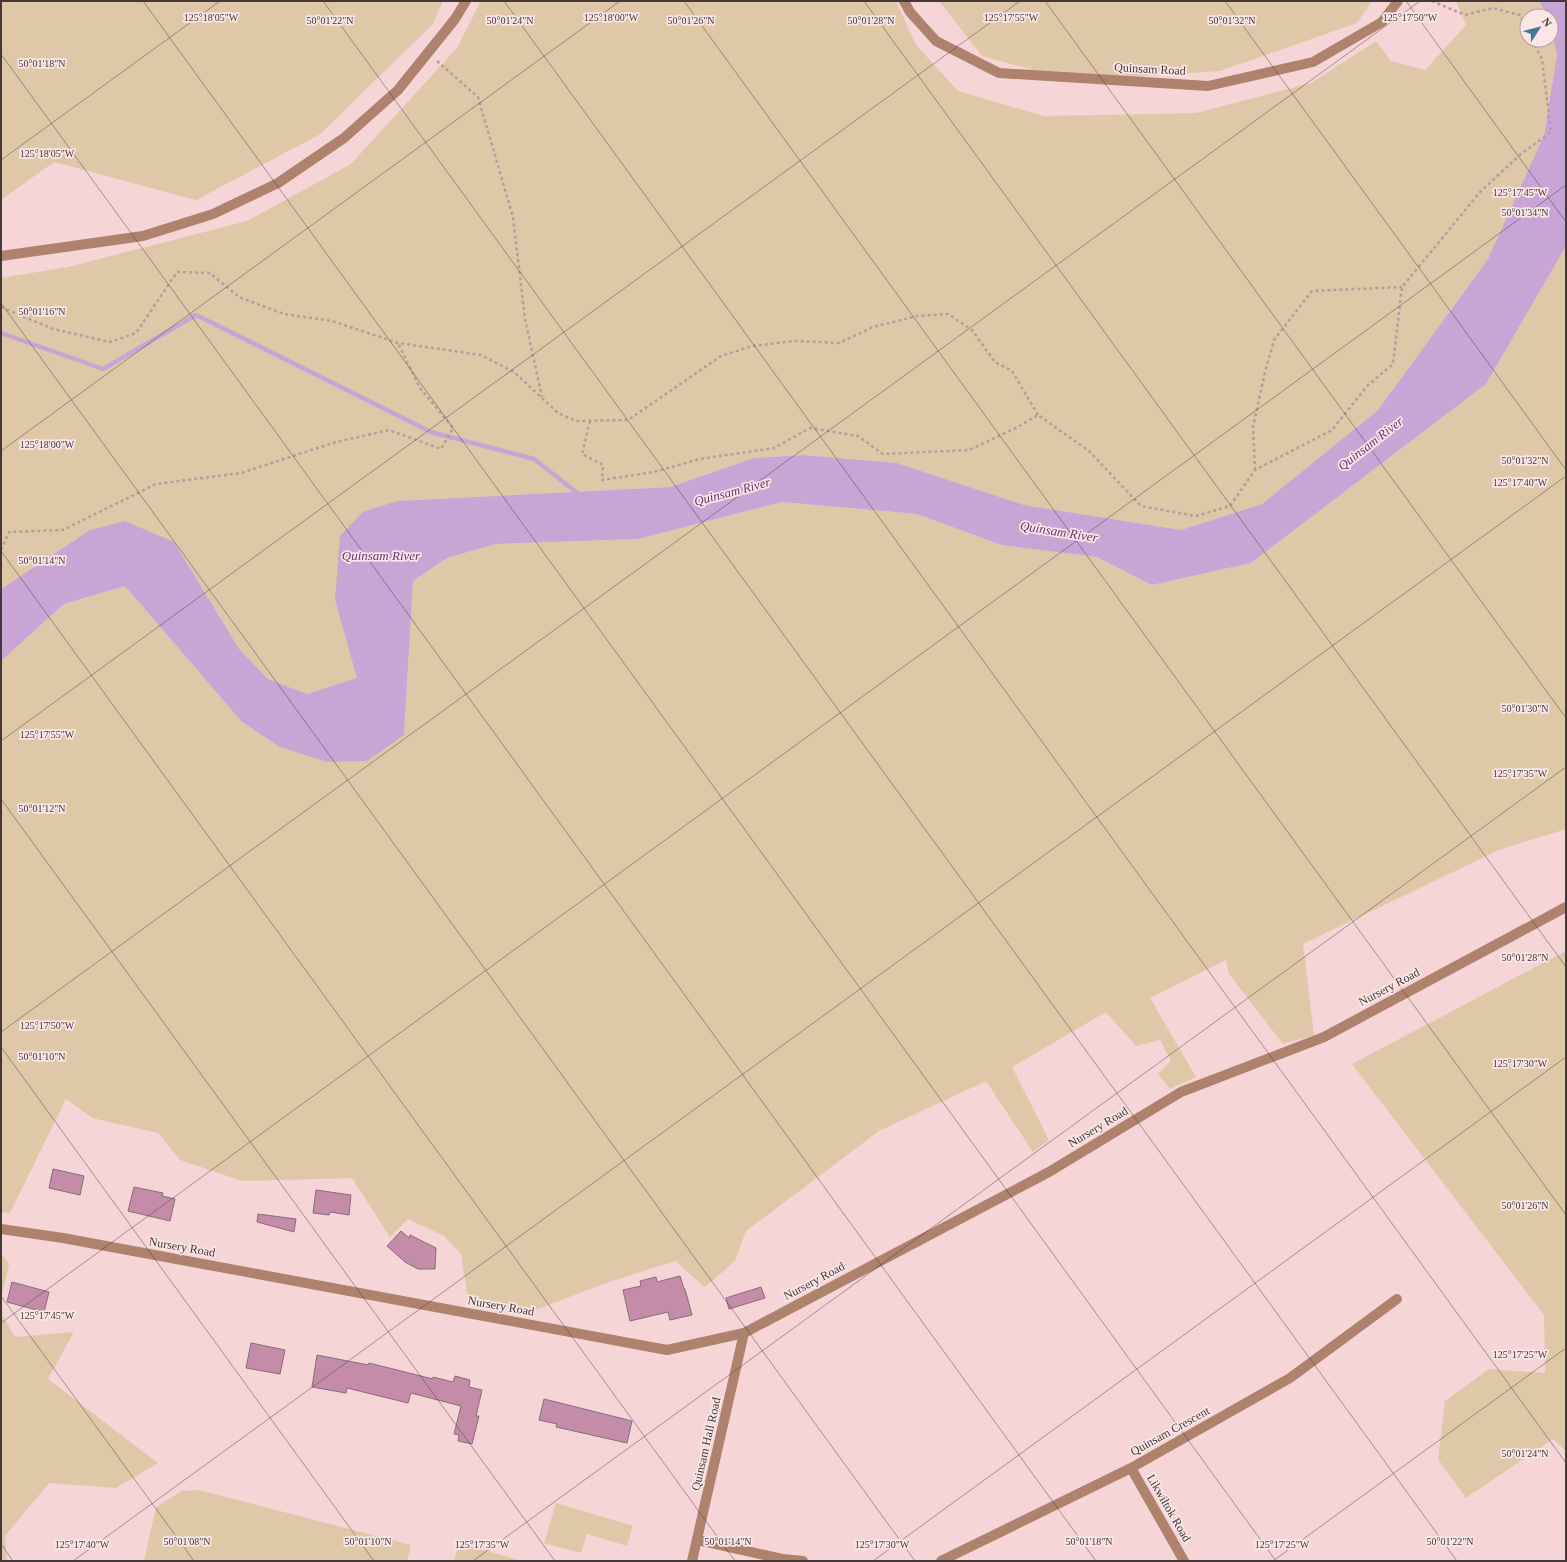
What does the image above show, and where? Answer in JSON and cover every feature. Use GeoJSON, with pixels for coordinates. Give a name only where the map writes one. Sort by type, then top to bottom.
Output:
{"type":"FeatureCollection","features":[{"type":"Feature","properties":{"kind":"street"},"geometry":{"type":"LineString","coordinates":[[1,256],[143,236],[213,214],[272,186],[344,138],[398,90],[455,19],[466,1]]}},
{"type":"Feature","properties":{"kind":"street","name":"Quinsam Road"},"geometry":{"type":"LineString","coordinates":[[904,1],[910,12],[936,41],[999,73],[1208,86],[1313,62],[1382,22],[1398,1]]}},
{"type":"Feature","properties":{"kind":"street","name":"Nursery Road"},"geometry":{"type":"LineString","coordinates":[[1,1229],[63,1238],[667,1350],[744,1333],[1049,1172],[1181,1092],[1324,1037],[1566,907]]}},
{"type":"Feature","properties":{"kind":"street","name":"Quinsam Crescent"},"geometry":{"type":"LineString","coordinates":[[941,1561],[1131,1468],[1290,1378],[1398,1300]]}},
{"type":"Feature","properties":{"kind":"street","name":"Quinsam Hall Road"},"geometry":{"type":"LineString","coordinates":[[692,1561],[744,1333]]}},
{"type":"Feature","properties":{"kind":"street","name":"Likwiltok Road"},"geometry":{"type":"LineString","coordinates":[[1131,1468],[1184,1561]]}},
{"type":"Feature","properties":{"kind":"street"},"geometry":{"type":"LineString","coordinates":[[698,1540],[782,1559],[803,1561]]}},
{"type":"Feature","properties":{"kind":"path"},"geometry":{"type":"LineString","coordinates":[[1432,1],[1465,15],[1493,8],[1519,15]]}},
{"type":"Feature","properties":{"kind":"path"},"geometry":{"type":"LineString","coordinates":[[1,307],[53,329],[110,342],[136,333],[176,272],[210,273],[239,297],[284,314],[332,321],[398,343],[481,355],[514,372],[558,412],[576,421],[628,420],[721,356],[752,346],[794,340],[839,343],[873,327],[917,316],[948,314],[972,330],[995,362],[1012,371],[1038,415],[1089,451],[1141,506],[1196,516],[1230,506],[1255,470],[1332,430],[1367,386],[1393,364],[1402,287],[1481,191],[1521,154],[1551,132],[1542,59],[1536,48]]}},
{"type":"Feature","properties":{"kind":"path"},"geometry":{"type":"LineString","coordinates":[[428,53],[478,97],[513,217],[526,319],[542,398]]}},
{"type":"Feature","properties":{"kind":"path"},"geometry":{"type":"LineString","coordinates":[[1255,470],[1253,427],[1265,372],[1274,340],[1312,291],[1402,287]]}},
{"type":"Feature","properties":{"kind":"path"},"geometry":{"type":"LineString","coordinates":[[1,550],[9,532],[63,530],[156,484],[241,473],[336,442],[389,430],[441,449],[453,428],[420,388],[398,343]]}},
{"type":"Feature","properties":{"kind":"path"},"geometry":{"type":"LineString","coordinates":[[590,421],[582,454],[603,465],[602,480],[654,472],[700,459],[774,448],[810,428],[858,436],[883,454],[969,450],[1016,428],[1038,415]]}},
{"type":"Feature","properties":{"kind":"shaded area"},"geometry":{"type":"Polygon","coordinates":[[[1,1],[443,1],[433,24],[319,135],[196,200],[54,162],[1,200],[1,1]]]}},
{"type":"Feature","properties":{"kind":"shaded area"},"geometry":{"type":"Polygon","coordinates":[[[481,1],[896,1],[916,45],[958,91],[1044,116],[1196,113],[1311,83],[1376,41],[1391,61],[1425,70],[1466,25],[1456,1],[1539,1],[1543,8],[1519,8],[1519,48],[1556,48],[1557,54],[1544,135],[1488,259],[1378,410],[1262,504],[1181,530],[1024,505],[897,463],[803,455],[754,458],[670,487],[397,501],[335,600],[358,678],[307,694],[268,679],[240,650],[174,542],[90,530],[1,589],[1,278],[68,267],[247,221],[351,164],[457,48],[481,1]]]}},
{"type":"Feature","properties":{"kind":"shaded area"},"geometry":{"type":"Polygon","coordinates":[[[939,1],[1372,1],[1357,23],[1220,71],[1074,81],[982,56],[939,1]]]}},
{"type":"Feature","properties":{"kind":"shaded area"},"geometry":{"type":"Polygon","coordinates":[[[1566,246],[1566,829],[1499,850],[1303,944],[1314,1035],[1283,1044],[1229,974],[1226,960],[1150,998],[1196,1077],[1170,1089],[1158,1074],[1171,1061],[1160,1040],[1136,1046],[1106,1012],[1012,1067],[1049,1140],[1033,1152],[986,1081],[879,1131],[746,1231],[735,1261],[705,1287],[675,1261],[603,1284],[528,1313],[468,1298],[461,1254],[444,1236],[408,1219],[390,1237],[352,1178],[242,1181],[180,1160],[158,1133],[92,1118],[66,1099],[10,1213],[1,1212],[1,661],[64,604],[125,586],[241,721],[404,735],[413,581],[447,558],[496,544],[638,539],[782,502],[917,514],[1001,545],[1097,557],[1152,585],[1251,563],[1486,384],[1566,246]]]}},
{"type":"Feature","properties":{"kind":"shaded area"},"geometry":{"type":"Polygon","coordinates":[[[1566,951],[1566,1451],[1553,1439],[1466,1498],[1438,1459],[1445,1401],[1489,1369],[1545,1373],[1544,1315],[1352,1064],[1566,951]]]}},
{"type":"Feature","properties":{"kind":"shaded area"},"geometry":{"type":"Polygon","coordinates":[[[1,1253],[9,1264],[1,1298],[1,1253]]]}},
{"type":"Feature","properties":{"kind":"shaded area"},"geometry":{"type":"Polygon","coordinates":[[[1,1313],[15,1337],[74,1332],[48,1379],[158,1463],[116,1488],[49,1483],[5,1536],[7,1561],[1,1561],[1,1313]]]}},
{"type":"Feature","properties":{"kind":"shaded area"},"geometry":{"type":"Polygon","coordinates":[[[199,1490],[411,1545],[407,1561],[144,1561],[156,1507],[182,1491],[199,1490]]]}},
{"type":"Feature","properties":{"kind":"shaded area"},"geometry":{"type":"Polygon","coordinates":[[[556,1503],[633,1526],[627,1546],[587,1534],[581,1553],[544,1543],[556,1503]]]}},
{"type":"Feature","properties":{"kind":"shaded area"},"geometry":{"type":"Polygon","coordinates":[[[459,1543],[522,1561],[454,1561],[459,1543]]]}},
{"type":"Feature","properties":{"kind":"water","name":"Quinsam River"},"geometry":{"type":"Polygon","coordinates":[[[1539,1],[1566,1],[1566,246],[1486,384],[1251,563],[1152,585],[1097,557],[1001,545],[917,514],[782,502],[638,539],[496,544],[447,558],[413,581],[404,735],[367,761],[327,762],[280,747],[241,721],[125,586],[64,604],[1,661],[1,589],[90,530],[125,521],[174,542],[240,650],[268,679],[307,694],[357,678],[335,600],[340,536],[363,512],[397,501],[670,487],[754,458],[803,455],[897,463],[1024,505],[1181,530],[1262,504],[1378,410],[1488,259],[1544,135],[1557,54],[1556,48],[1559,48],[1559,8],[1543,8],[1539,1]]]}},
{"type":"Feature","properties":{"kind":"building"},"geometry":{"type":"Polygon","coordinates":[[[53,1169],[84,1176],[80,1195],[49,1188],[53,1169]]]}},
{"type":"Feature","properties":{"kind":"building"},"geometry":{"type":"Polygon","coordinates":[[[134,1187],[163,1193],[162,1196],[175,1199],[170,1221],[128,1211],[134,1187]]]}},
{"type":"Feature","properties":{"kind":"building"},"geometry":{"type":"Polygon","coordinates":[[[316,1190],[351,1195],[349,1215],[330,1212],[329,1215],[313,1213],[316,1190]]]}},
{"type":"Feature","properties":{"kind":"building"},"geometry":{"type":"Polygon","coordinates":[[[258,1214],[296,1219],[294,1232],[257,1222],[258,1214]]]}},
{"type":"Feature","properties":{"kind":"building"},"geometry":{"type":"Polygon","coordinates":[[[401,1231],[409,1238],[410,1235],[436,1248],[435,1269],[418,1269],[405,1262],[387,1246],[401,1231]]]}},
{"type":"Feature","properties":{"kind":"building"},"geometry":{"type":"Polygon","coordinates":[[[680,1276],[692,1315],[670,1320],[668,1312],[630,1321],[623,1290],[641,1286],[640,1281],[656,1277],[657,1282],[680,1276]]]}},
{"type":"Feature","properties":{"kind":"building"},"geometry":{"type":"Polygon","coordinates":[[[12,1282],[49,1292],[44,1312],[7,1302],[12,1282]]]}},
{"type":"Feature","properties":{"kind":"building"},"geometry":{"type":"Polygon","coordinates":[[[761,1287],[765,1298],[729,1309],[726,1298],[761,1287]]]}},
{"type":"Feature","properties":{"kind":"building"},"geometry":{"type":"Polygon","coordinates":[[[251,1343],[285,1350],[280,1374],[246,1368],[251,1343]]]}},
{"type":"Feature","properties":{"kind":"building"},"geometry":{"type":"Polygon","coordinates":[[[317,1355],[368,1365],[369,1363],[433,1379],[433,1377],[453,1382],[455,1376],[470,1380],[469,1387],[482,1390],[476,1416],[479,1416],[472,1444],[458,1441],[459,1435],[454,1434],[461,1406],[411,1393],[408,1403],[347,1388],[346,1393],[312,1387],[317,1355]]]}},
{"type":"Feature","properties":{"kind":"building"},"geometry":{"type":"Polygon","coordinates":[[[544,1399],[632,1421],[627,1443],[556,1427],[557,1424],[539,1420],[544,1399]]]}},
{"type":"Feature","properties":{"kind":"waterway"},"geometry":{"type":"LineString","coordinates":[[1,333],[103,369],[196,315],[431,432],[534,459],[576,492]]}}]}
